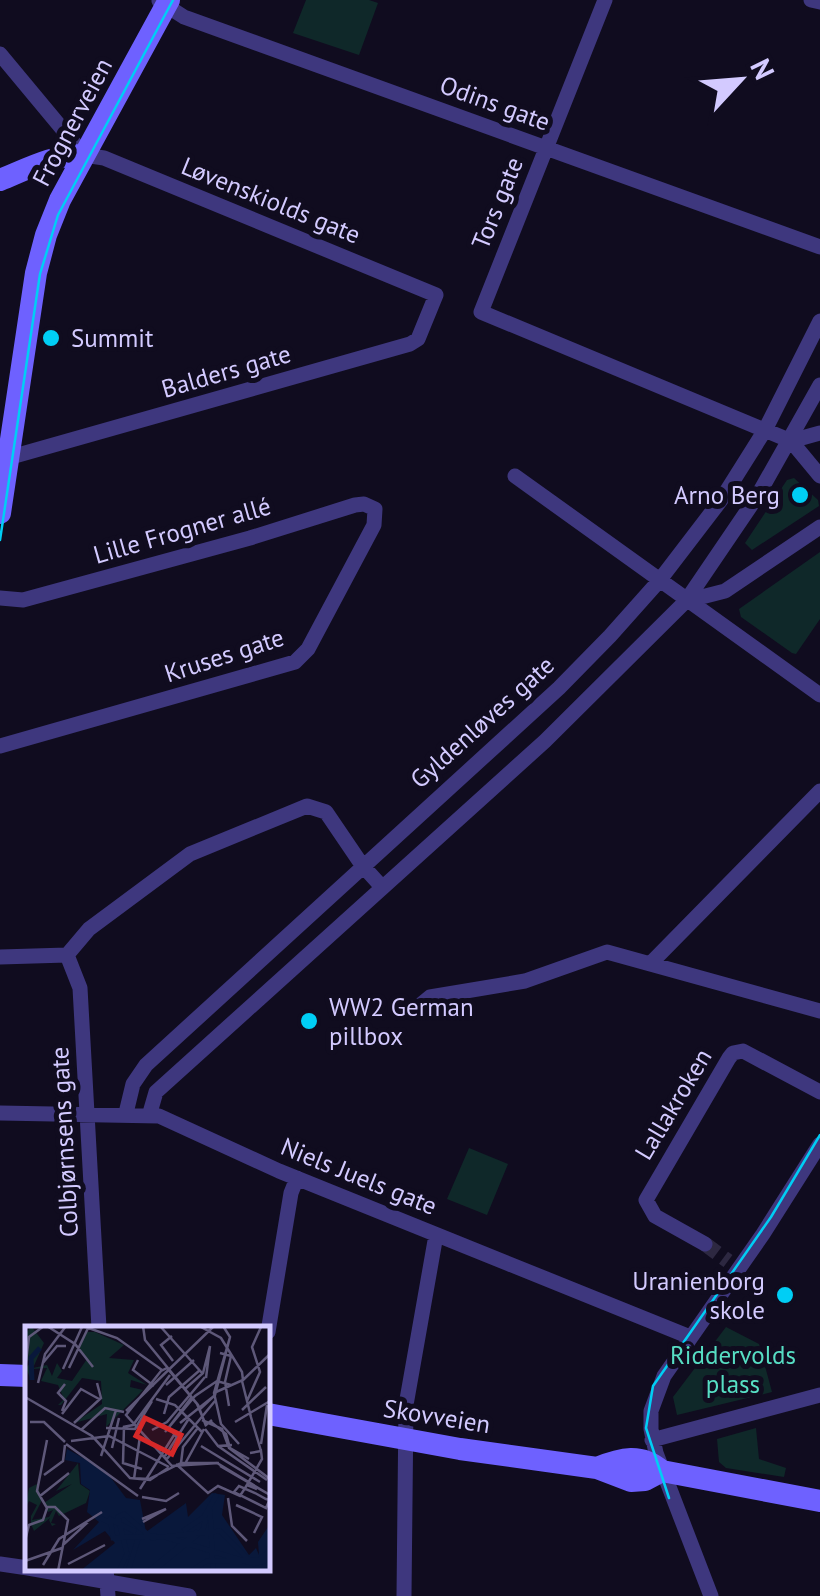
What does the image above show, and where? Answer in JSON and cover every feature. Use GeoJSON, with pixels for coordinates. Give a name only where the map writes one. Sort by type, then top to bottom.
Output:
{"type":"FeatureCollection","features":[{"type":"Feature","properties":{"kind":"street","name":"Tors gate"},"geometry":{"type":"LineString","coordinates":[[605,0],[480,312],[765,430]]}},
{"type":"Feature","properties":{"kind":"street"},"geometry":{"type":"LineString","coordinates":[[812,0],[820,2]]}},
{"type":"Feature","properties":{"kind":"street","name":"Odins gate"},"geometry":{"type":"LineString","coordinates":[[163,2],[184,17],[820,246]]}},
{"type":"Feature","properties":{"kind":"street","name":"Frognerveien"},"geometry":{"type":"LineString","coordinates":[[0,513],[4,459],[41,250],[52,218],[163,2]]}},
{"type":"Feature","properties":{"kind":"street"},"geometry":{"type":"LineString","coordinates":[[0,54],[84,154]]}},
{"type":"Feature","properties":{"kind":"street"},"geometry":{"type":"LineString","coordinates":[[0,180],[52,159],[84,154]]}},
{"type":"Feature","properties":{"kind":"street","name":"Løvenskiolds gate"},"geometry":{"type":"LineString","coordinates":[[84,154],[121,165],[436,296]]}},
{"type":"Feature","properties":{"kind":"street","name":"Balders gate"},"geometry":{"type":"LineString","coordinates":[[4,459],[410,344],[418,339],[436,296]]}},
{"type":"Feature","properties":{"kind":"street","name":"Gyldenløves gate"},"geometry":{"type":"LineString","coordinates":[[126,1113],[132,1084],[146,1065],[558,688],[658,582],[721,500],[765,430],[820,321]]}},
{"type":"Feature","properties":{"kind":"street"},"geometry":{"type":"LineString","coordinates":[[149,1116],[156,1092],[545,741],[686,601],[791,440],[820,385]]}},
{"type":"Feature","properties":{"kind":"street"},"geometry":{"type":"LineString","coordinates":[[765,430],[791,440],[820,476]]}},
{"type":"Feature","properties":{"kind":"street"},"geometry":{"type":"LineString","coordinates":[[791,440],[820,433]]}},
{"type":"Feature","properties":{"kind":"street"},"geometry":{"type":"LineString","coordinates":[[515,476],[820,695]]}},
{"type":"Feature","properties":{"kind":"street","name":"Lille Frogner allé"},"geometry":{"type":"LineString","coordinates":[[0,598],[23,600],[355,505],[375,509]]}},
{"type":"Feature","properties":{"kind":"street","name":"Kruses gate"},"geometry":{"type":"LineString","coordinates":[[0,746],[295,662],[308,649],[374,526],[375,509]]}},
{"type":"Feature","properties":{"kind":"street"},"geometry":{"type":"LineString","coordinates":[[686,601],[726,591],[820,527]]}},
{"type":"Feature","properties":{"kind":"street"},"geometry":{"type":"LineString","coordinates":[[650,964],[820,791]]}},
{"type":"Feature","properties":{"kind":"street"},"geometry":{"type":"LineString","coordinates":[[0,957],[67,955],[88,929],[200,848],[308,806],[326,812],[362,866],[382,887]]}},
{"type":"Feature","properties":{"kind":"street"},"geometry":{"type":"LineString","coordinates":[[412,1011],[430,997],[525,981],[606,952],[820,1010]]}},
{"type":"Feature","properties":{"kind":"street","name":"Colbjørnsens gate"},"geometry":{"type":"LineString","coordinates":[[67,955],[80,988],[98,1326]]}},
{"type":"Feature","properties":{"kind":"street","name":"Lallakroken"},"geometry":{"type":"LineString","coordinates":[[705,1244],[655,1216],[646,1200],[728,1058],[743,1051],[820,1092]]}},
{"type":"Feature","properties":{"kind":"street","name":"Niels Juels gate"},"geometry":{"type":"LineString","coordinates":[[0,1113],[158,1116],[297,1178],[690,1338]]}},
{"type":"Feature","properties":{"kind":"street"},"geometry":{"type":"LineString","coordinates":[[711,1596],[662,1471],[652,1440],[650,1416],[657,1390],[734,1264],[820,1144]]}},
{"type":"Feature","properties":{"kind":"street"},"geometry":{"type":"LineString","coordinates":[[269,1326],[297,1178]]}},
{"type":"Feature","properties":{"kind":"street"},"geometry":{"type":"LineString","coordinates":[[404,1596],[406,1405],[436,1235]]}},
{"type":"Feature","properties":{"kind":"street"},"geometry":{"type":"LineString","coordinates":[[0,1375],[25,1376]]}},
{"type":"Feature","properties":{"kind":"street"},"geometry":{"type":"LineString","coordinates":[[652,1440],[820,1395]]}},
{"type":"Feature","properties":{"kind":"street","name":"Skovveien"},"geometry":{"type":"LineString","coordinates":[[270,1414],[597,1468],[630,1458],[646,1460],[662,1471],[820,1501]]}},
{"type":"Feature","properties":{"kind":"street"},"geometry":{"type":"LineString","coordinates":[[0,1564],[25,1568]]}},
{"type":"Feature","properties":{"kind":"street"},"geometry":{"type":"LineString","coordinates":[[45,1571],[189,1596]]}},
{"type":"Feature","properties":{"kind":"green space"},"geometry":{"type":"Polygon","coordinates":[[[306,0],[378,3],[359,55],[293,33],[306,0]]]}},
{"type":"Feature","properties":{"kind":"green space"},"geometry":{"type":"Polygon","coordinates":[[[794,478],[818,500],[819,506],[752,550],[745,543],[787,480],[794,478]]]}},
{"type":"Feature","properties":{"kind":"green space"},"geometry":{"type":"Polygon","coordinates":[[[820,552],[820,619],[796,654],[792,653],[741,617],[739,609],[820,552]]]}},
{"type":"Feature","properties":{"kind":"green space"},"geometry":{"type":"Polygon","coordinates":[[[469,1148],[508,1164],[487,1215],[447,1199],[469,1148]]]}},
{"type":"Feature","properties":{"kind":"green space","name":"Riddervolds plass"},"geometry":{"type":"Polygon","coordinates":[[[726,1327],[759,1344],[772,1392],[677,1415],[673,1397],[726,1327]]]}},
{"type":"Feature","properties":{"kind":"green space"},"geometry":{"type":"Polygon","coordinates":[[[756,1428],[759,1459],[786,1468],[784,1477],[726,1468],[719,1462],[717,1439],[756,1428]]]}},
{"type":"Feature","properties":{"kind":"tunnel"},"geometry":{"type":"LineString","coordinates":[[705,1244],[728,1261]]}},
{"type":"Feature","properties":{"kind":"tram line"},"geometry":{"type":"LineString","coordinates":[[0,540],[40,274],[58,215],[173,0]]}},
{"type":"Feature","properties":{"kind":"tram line"},"geometry":{"type":"LineString","coordinates":[[669,1498],[646,1428],[653,1386],[771,1217],[820,1135]]}},
{"type":"Feature","properties":{"kind":"place","name":"Summit"},"geometry":{"type":"Point","coordinates":[51,338]}},
{"type":"Feature","properties":{"kind":"place","name":"Arno Berg"},"geometry":{"type":"Point","coordinates":[800,495]}},
{"type":"Feature","properties":{"kind":"place","name":"WW2 German pillbox"},"geometry":{"type":"Point","coordinates":[309,1021]}},
{"type":"Feature","properties":{"kind":"place","name":"Uranienborg skole"},"geometry":{"type":"Point","coordinates":[785,1295]}}]}
